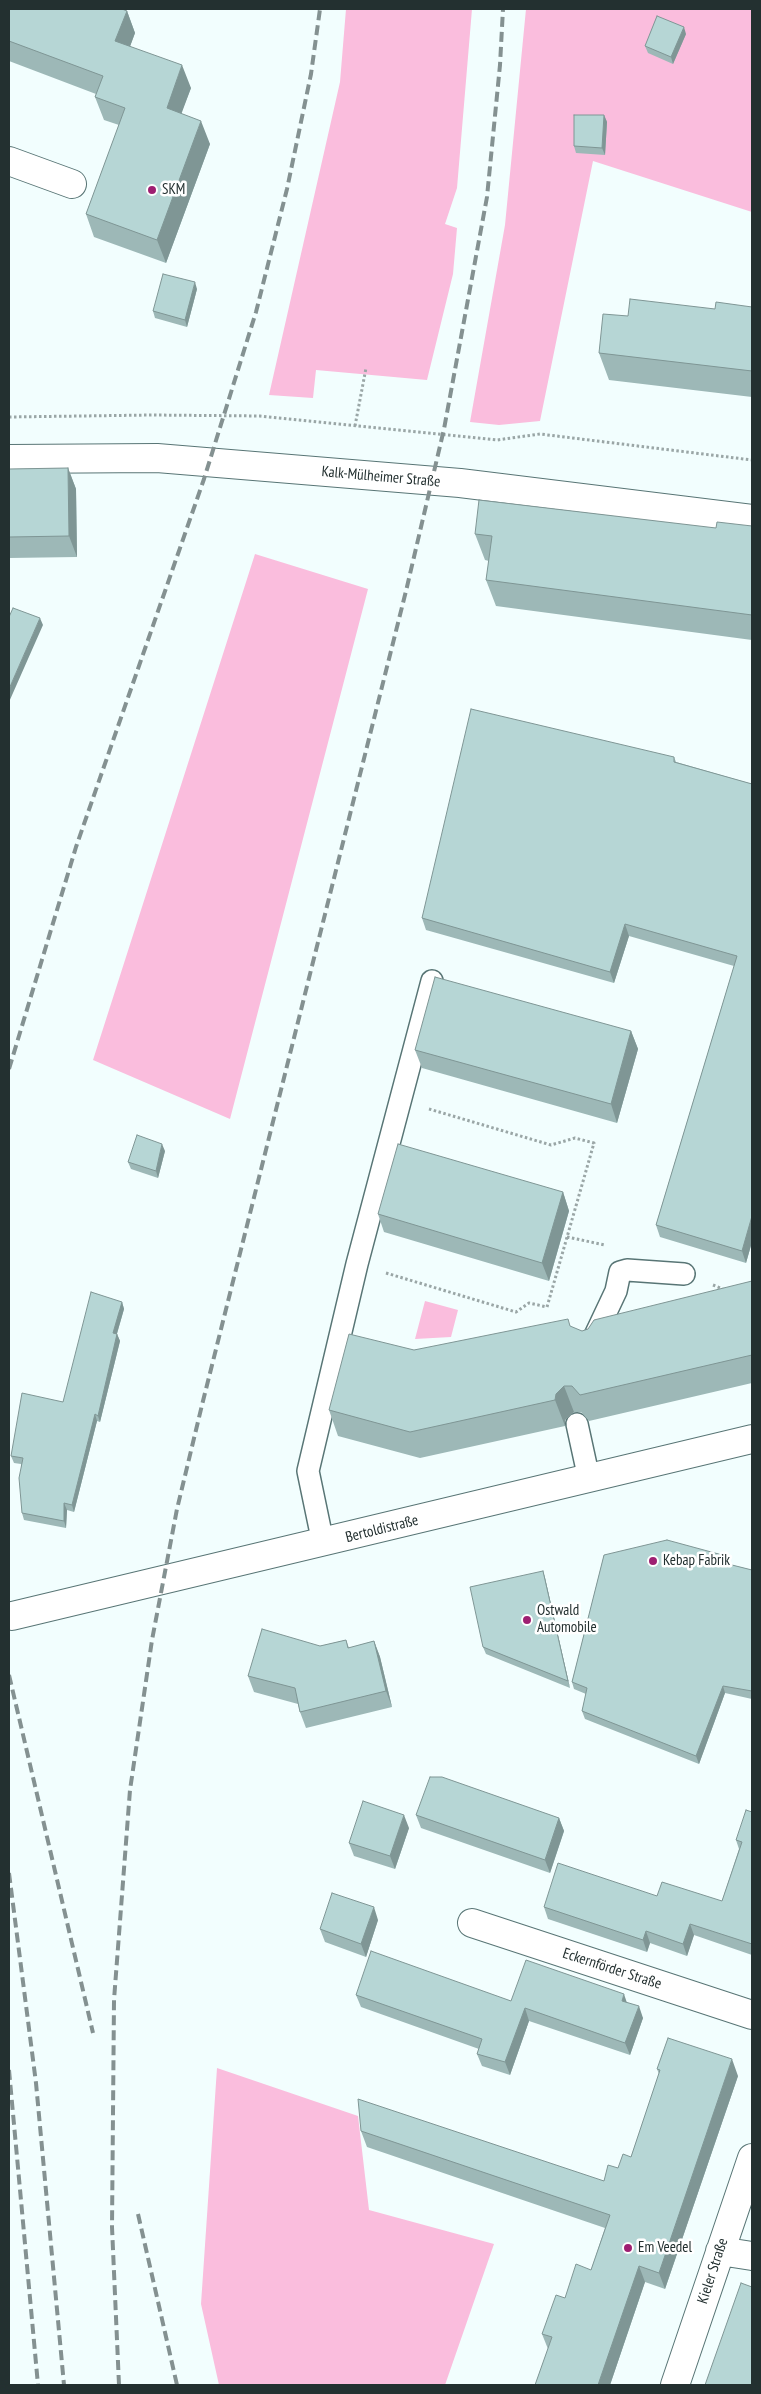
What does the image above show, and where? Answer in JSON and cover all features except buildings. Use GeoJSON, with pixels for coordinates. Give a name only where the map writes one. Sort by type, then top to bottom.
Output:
{"type":"FeatureCollection","features":[{"type":"Feature","properties":{"kind":"street"},"geometry":{"type":"LineString","coordinates":[[9,161],[72,184]]}},
{"type":"Feature","properties":{"kind":"street","name":"Kalk-Mülheimer Straße"},"geometry":{"type":"LineString","coordinates":[[9,459],[157,458],[460,483],[752,519]]}},
{"type":"Feature","properties":{"kind":"street","name":"Bertoldistraße"},"geometry":{"type":"LineString","coordinates":[[12,1616],[752,1439]]}},
{"type":"Feature","properties":{"kind":"street","name":"Eckernförder Straße"},"geometry":{"type":"LineString","coordinates":[[472,1923],[752,2015]]}},
{"type":"Feature","properties":{"kind":"street","name":"Kieler Straße"},"geometry":{"type":"LineString","coordinates":[[675,2385],[752,2158]]}},
{"type":"Feature","properties":{"kind":"street"},"geometry":{"type":"LineString","coordinates":[[720,2251],[752,2256]]}},
{"type":"Feature","properties":{"kind":"lane"},"geometry":{"type":"LineString","coordinates":[[323,1543],[308,1471],[357,1264],[432,981]]}},
{"type":"Feature","properties":{"kind":"lane"},"geometry":{"type":"LineString","coordinates":[[590,1345],[616,1291],[620,1272],[627,1270],[684,1274]]}},
{"type":"Feature","properties":{"kind":"lane"},"geometry":{"type":"LineString","coordinates":[[577,1424],[590,1479]]}},
{"type":"Feature","properties":{"kind":"path"},"geometry":{"type":"LineString","coordinates":[[355,426],[366,368]]}},
{"type":"Feature","properties":{"kind":"path"},"geometry":{"type":"LineString","coordinates":[[9,418],[152,415],[260,416],[497,440],[540,434],[752,460]]}},
{"type":"Feature","properties":{"kind":"path"},"geometry":{"type":"LineString","coordinates":[[357,1264],[516,1312],[529,1304],[547,1308],[594,1143],[575,1138],[551,1145],[400,1100]]}},
{"type":"Feature","properties":{"kind":"path"},"geometry":{"type":"LineString","coordinates":[[684,1274],[728,1291]]}},
{"type":"Feature","properties":{"kind":"shaded area"},"geometry":{"type":"Polygon","coordinates":[[[346,9],[472,9],[457,188],[445,224],[457,228],[453,274],[427,380],[316,370],[313,398],[269,395],[340,82],[346,9]]]}},
{"type":"Feature","properties":{"kind":"shaded area"},"geometry":{"type":"Polygon","coordinates":[[[526,9],[752,9],[752,212],[593,161],[540,421],[499,425],[470,422],[505,225],[526,9]]]}},
{"type":"Feature","properties":{"kind":"shaded area"},"geometry":{"type":"Polygon","coordinates":[[[255,554],[368,589],[230,1119],[93,1060],[255,554]]]}},
{"type":"Feature","properties":{"kind":"shaded area"},"geometry":{"type":"Polygon","coordinates":[[[425,1301],[458,1310],[451,1337],[415,1339],[425,1301]]]}},
{"type":"Feature","properties":{"kind":"shaded area"},"geometry":{"type":"Polygon","coordinates":[[[217,2068],[358,2116],[369,2210],[494,2244],[445,2385],[219,2385],[201,2304],[217,2068]]]}},
{"type":"Feature","properties":{"kind":"railway"},"geometry":{"type":"LineString","coordinates":[[9,1069],[76,847],[204,479],[256,312],[287,189],[311,74],[320,9]]}},
{"type":"Feature","properties":{"kind":"railway"},"geometry":{"type":"LineString","coordinates":[[119,2385],[112,2227],[114,2000],[130,1790],[152,1640],[177,1509],[202,1405],[406,591],[444,429],[487,197],[500,65],[503,9]]}},
{"type":"Feature","properties":{"kind":"railway"},"geometry":{"type":"LineString","coordinates":[[9,1675],[93,2033]]}},
{"type":"Feature","properties":{"kind":"railway"},"geometry":{"type":"LineString","coordinates":[[9,1873],[36,2083],[64,2385]]}},
{"type":"Feature","properties":{"kind":"railway"},"geometry":{"type":"LineString","coordinates":[[9,2070],[38,2385]]}},
{"type":"Feature","properties":{"kind":"railway"},"geometry":{"type":"LineString","coordinates":[[138,2214],[177,2385]]}},
{"type":"Feature","properties":{"kind":"place","name":"SKM"},"geometry":{"type":"Point","coordinates":[152,190]}},
{"type":"Feature","properties":{"kind":"place","name":"Kebap Fabrik"},"geometry":{"type":"Point","coordinates":[653,1561]}},
{"type":"Feature","properties":{"kind":"place","name":"Ostwald Automobile"},"geometry":{"type":"Point","coordinates":[527,1620]}},
{"type":"Feature","properties":{"kind":"place","name":"Em Veedel"},"geometry":{"type":"Point","coordinates":[628,2248]}}]}
